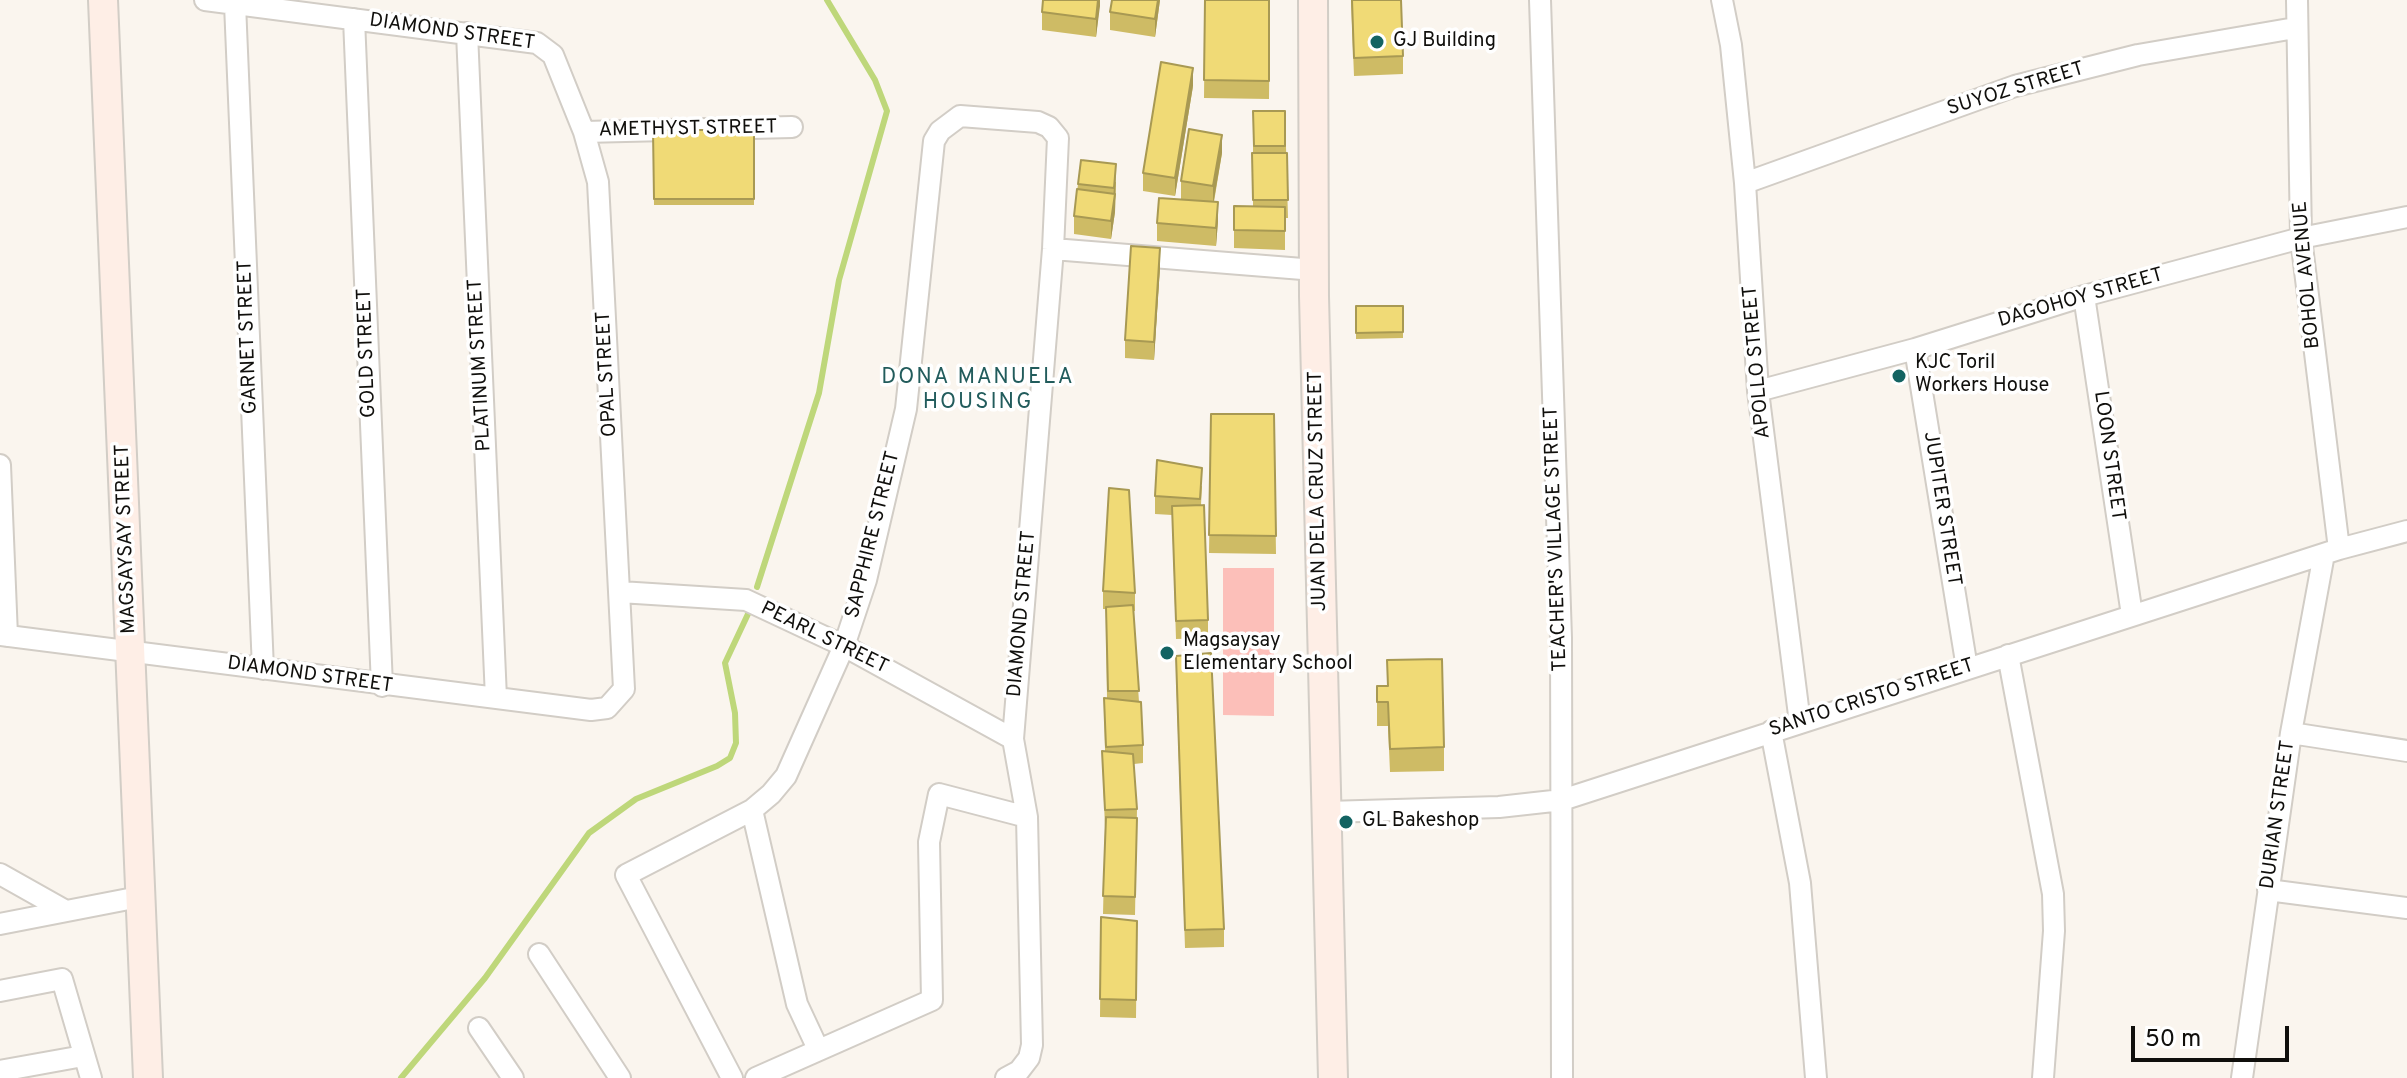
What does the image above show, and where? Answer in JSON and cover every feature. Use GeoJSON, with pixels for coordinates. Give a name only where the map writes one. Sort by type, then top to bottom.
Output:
{"type":"FeatureCollection","features":[{"type":"Feature","properties":{"kind":"street","name":"MAGSAYSAY STREET"},"geometry":{"type":"LineString","coordinates":[[103,0],[148,1078]]}},
{"type":"Feature","properties":{"kind":"street","name":"DIAMOND STREET"},"geometry":{"type":"LineString","coordinates":[[205,0],[537,43],[553,55]]}},
{"type":"Feature","properties":{"kind":"street","name":"JUAN DELA CRUZ STREET"},"geometry":{"type":"LineString","coordinates":[[1313,0],[1315,270],[1333,1078]]}},
{"type":"Feature","properties":{"kind":"street","name":"APOLLO STREET"},"geometry":{"type":"LineString","coordinates":[[1722,0],[1731,45],[1745,183],[1758,391],[1800,723]]}},
{"type":"Feature","properties":{"kind":"street","name":"BOHOL AVENUE"},"geometry":{"type":"LineString","coordinates":[[2297,0],[2295,28],[2301,238],[2331,551]]}},
{"type":"Feature","properties":{"kind":"street","name":"TEACHER'S VILLAGE STREET"},"geometry":{"type":"LineString","coordinates":[[1544,1],[1558,498],[1562,1078]]}},
{"type":"Feature","properties":{"kind":"street","name":"GARNET STREET"},"geometry":{"type":"LineString","coordinates":[[235,4],[263,669]]}},
{"type":"Feature","properties":{"kind":"street","name":"GOLD STREET"},"geometry":{"type":"LineString","coordinates":[[354,19],[382,686]]}},
{"type":"Feature","properties":{"kind":"street","name":"SUYOZ STREET"},"geometry":{"type":"LineString","coordinates":[[1745,183],[2015,86],[2138,55],[2295,28]]}},
{"type":"Feature","properties":{"kind":"street","name":"PLATINUM STREET"},"geometry":{"type":"LineString","coordinates":[[467,33],[496,698]]}},
{"type":"Feature","properties":{"kind":"street","name":"OPAL STREET"},"geometry":{"type":"LineString","coordinates":[[553,55],[584,132],[598,182],[626,674],[624,689],[618,699]]}},
{"type":"Feature","properties":{"kind":"street","name":"SAPPHIRE STREET"},"geometry":{"type":"LineString","coordinates":[[732,1078],[626,875],[752,810],[786,776],[844,646],[866,580],[906,409],[934,141],[940,131],[960,116],[1038,122],[1049,127],[1058,138]]}},
{"type":"Feature","properties":{"kind":"street","name":"AMETHYST STREET"},"geometry":{"type":"LineString","coordinates":[[584,132],[792,127]]}},
{"type":"Feature","properties":{"kind":"street","name":"DIAMOND STREET"},"geometry":{"type":"LineString","coordinates":[[1006,1078],[1019,1071],[1029,1058],[1032,1045],[1027,817],[1013,739],[1053,249],[1058,138]]}},
{"type":"Feature","properties":{"kind":"street","name":"DAGOHOY STREET"},"geometry":{"type":"LineString","coordinates":[[1758,391],[1915,349],[2084,296],[2301,238],[2407,217]]}},
{"type":"Feature","properties":{"kind":"street"},"geometry":{"type":"LineString","coordinates":[[1053,249],[1315,270]]}},
{"type":"Feature","properties":{"kind":"street","name":"LOON STREET"},"geometry":{"type":"LineString","coordinates":[[2084,296],[2132,615]]}},
{"type":"Feature","properties":{"kind":"street","name":"JUPITER STREET"},"geometry":{"type":"LineString","coordinates":[[1915,349],[1967,668]]}},
{"type":"Feature","properties":{"kind":"street"},"geometry":{"type":"LineString","coordinates":[[0,465],[4,635]]}},
{"type":"Feature","properties":{"kind":"street","name":"SANTO CRISTO STREET"},"geometry":{"type":"LineString","coordinates":[[1327,812],[1499,807],[1562,800],[2331,551],[2407,531]]}},
{"type":"Feature","properties":{"kind":"street","name":"DURIAN STREET"},"geometry":{"type":"LineString","coordinates":[[2242,1078],[2291,733],[2331,551]]}},
{"type":"Feature","properties":{"kind":"street","name":"PEARL STREET"},"geometry":{"type":"LineString","coordinates":[[620,592],[746,600],[844,646],[1013,739]]}},
{"type":"Feature","properties":{"kind":"street","name":"DIAMOND STREET"},"geometry":{"type":"LineString","coordinates":[[4,635],[382,686],[591,710],[607,708],[618,699]]}},
{"type":"Feature","properties":{"kind":"street"},"geometry":{"type":"LineString","coordinates":[[2008,655],[2053,894],[2054,931],[2043,1078]]}},
{"type":"Feature","properties":{"kind":"street"},"geometry":{"type":"LineString","coordinates":[[1771,731],[1800,883],[1816,1078]]}},
{"type":"Feature","properties":{"kind":"street"},"geometry":{"type":"LineString","coordinates":[[2291,733],[2407,751]]}},
{"type":"Feature","properties":{"kind":"street"},"geometry":{"type":"LineString","coordinates":[[756,1078],[932,1000],[929,842],[939,794],[1027,817]]}},
{"type":"Feature","properties":{"kind":"street"},"geometry":{"type":"LineString","coordinates":[[752,810],[797,1004],[818,1049]]}},
{"type":"Feature","properties":{"kind":"street"},"geometry":{"type":"LineString","coordinates":[[0,874],[64,910]]}},
{"type":"Feature","properties":{"kind":"street"},"geometry":{"type":"LineString","coordinates":[[2268,890],[2407,908]]}},
{"type":"Feature","properties":{"kind":"street"},"geometry":{"type":"LineString","coordinates":[[0,924],[139,897]]}},
{"type":"Feature","properties":{"kind":"street"},"geometry":{"type":"LineString","coordinates":[[539,954],[620,1078]]}},
{"type":"Feature","properties":{"kind":"street"},"geometry":{"type":"LineString","coordinates":[[0,991],[62,979],[91,1078]]}},
{"type":"Feature","properties":{"kind":"street"},"geometry":{"type":"LineString","coordinates":[[479,1028],[513,1078]]}},
{"type":"Feature","properties":{"kind":"street"},"geometry":{"type":"LineString","coordinates":[[0,1071],[83,1056]]}},
{"type":"Feature","properties":{"kind":"shaded area"},"geometry":{"type":"Polygon","coordinates":[[[1223,568],[1274,568],[1274,716],[1223,715],[1223,568]]]}},
{"type":"Feature","properties":{"kind":"building"},"geometry":{"type":"Polygon","coordinates":[[[1043,0],[1098,0],[1096,19],[1042,12],[1043,0]]]}},
{"type":"Feature","properties":{"kind":"building"},"geometry":{"type":"Polygon","coordinates":[[[1112,0],[1158,0],[1155,19],[1110,12],[1112,0]]]}},
{"type":"Feature","properties":{"kind":"building"},"geometry":{"type":"Polygon","coordinates":[[[1205,0],[1269,0],[1269,81],[1204,80],[1205,0]]]}},
{"type":"Feature","properties":{"kind":"building","name":"GJ Building"},"geometry":{"type":"Polygon","coordinates":[[[1352,0],[1401,0],[1403,56],[1354,58],[1352,0]]]}},
{"type":"Feature","properties":{"kind":"building"},"geometry":{"type":"Polygon","coordinates":[[[1161,62],[1193,68],[1175,178],[1143,173],[1161,62]]]}},
{"type":"Feature","properties":{"kind":"building"},"geometry":{"type":"Polygon","coordinates":[[[1253,111],[1285,111],[1285,146],[1254,146],[1253,111]]]}},
{"type":"Feature","properties":{"kind":"building"},"geometry":{"type":"Polygon","coordinates":[[[1189,129],[1222,135],[1213,186],[1181,181],[1189,129]]]}},
{"type":"Feature","properties":{"kind":"building"},"geometry":{"type":"Polygon","coordinates":[[[653,130],[754,130],[754,199],[654,199],[653,130]]]}},
{"type":"Feature","properties":{"kind":"building"},"geometry":{"type":"Polygon","coordinates":[[[1252,153],[1287,153],[1288,200],[1253,200],[1252,153]]]}},
{"type":"Feature","properties":{"kind":"building"},"geometry":{"type":"Polygon","coordinates":[[[1081,160],[1116,164],[1114,188],[1078,184],[1081,160]]]}},
{"type":"Feature","properties":{"kind":"building"},"geometry":{"type":"Polygon","coordinates":[[[1077,189],[1115,194],[1111,221],[1074,216],[1077,189]]]}},
{"type":"Feature","properties":{"kind":"building"},"geometry":{"type":"Polygon","coordinates":[[[1159,198],[1218,202],[1216,228],[1157,223],[1159,198]]]}},
{"type":"Feature","properties":{"kind":"building"},"geometry":{"type":"Polygon","coordinates":[[[1234,206],[1285,207],[1285,231],[1234,230],[1234,206]]]}},
{"type":"Feature","properties":{"kind":"building"},"geometry":{"type":"Polygon","coordinates":[[[1131,246],[1160,248],[1154,342],[1125,340],[1131,246]]]}},
{"type":"Feature","properties":{"kind":"building"},"geometry":{"type":"Polygon","coordinates":[[[1356,306],[1403,306],[1403,332],[1356,333],[1356,306]]]}},
{"type":"Feature","properties":{"kind":"building"},"geometry":{"type":"Polygon","coordinates":[[[1211,414],[1274,414],[1276,536],[1209,535],[1211,414]]]}},
{"type":"Feature","properties":{"kind":"building"},"geometry":{"type":"Polygon","coordinates":[[[1157,460],[1202,468],[1200,499],[1155,496],[1157,460]]]}},
{"type":"Feature","properties":{"kind":"building"},"geometry":{"type":"Polygon","coordinates":[[[1109,488],[1129,490],[1135,593],[1103,591],[1109,488]]]}},
{"type":"Feature","properties":{"kind":"building"},"geometry":{"type":"Polygon","coordinates":[[[1204,505],[1208,620],[1176,621],[1172,506],[1204,505]]]}},
{"type":"Feature","properties":{"kind":"building"},"geometry":{"type":"Polygon","coordinates":[[[1133,605],[1139,691],[1108,691],[1106,607],[1133,605]]]}},
{"type":"Feature","properties":{"kind":"building"},"geometry":{"type":"Polygon","coordinates":[[[1211,653],[1224,929],[1185,930],[1176,656],[1211,653]]]}},
{"type":"Feature","properties":{"kind":"building"},"geometry":{"type":"Polygon","coordinates":[[[1442,659],[1444,747],[1390,749],[1388,702],[1377,702],[1377,686],[1388,686],[1387,660],[1442,659]]]}},
{"type":"Feature","properties":{"kind":"building"},"geometry":{"type":"Polygon","coordinates":[[[1104,698],[1141,702],[1143,745],[1106,747],[1104,698]]]}},
{"type":"Feature","properties":{"kind":"building"},"geometry":{"type":"Polygon","coordinates":[[[1102,751],[1133,754],[1137,809],[1105,810],[1102,751]]]}},
{"type":"Feature","properties":{"kind":"building"},"geometry":{"type":"Polygon","coordinates":[[[1106,817],[1137,818],[1135,897],[1103,896],[1106,817]]]}},
{"type":"Feature","properties":{"kind":"building"},"geometry":{"type":"Polygon","coordinates":[[[1101,917],[1137,921],[1136,1000],[1100,999],[1101,917]]]}},
{"type":"Feature","properties":{"kind":"waterway"},"geometry":{"type":"LineString","coordinates":[[757,587],[819,393],[839,280],[887,111],[875,80],[827,0]]}},
{"type":"Feature","properties":{"kind":"waterway"},"geometry":{"type":"LineString","coordinates":[[401,1078],[485,978],[589,833],[636,799],[730,758],[736,743],[735,713],[725,663],[748,614]]}},
{"type":"Feature","properties":{"kind":"place","name":"GJ Building"},"geometry":{"type":"Point","coordinates":[1377,42]}},
{"type":"Feature","properties":{"kind":"place","name":"KJC Toril Workers House"},"geometry":{"type":"Point","coordinates":[1899,376]}},
{"type":"Feature","properties":{"kind":"place","name":"Magsaysay Elementary School"},"geometry":{"type":"Point","coordinates":[1167,653]}},
{"type":"Feature","properties":{"kind":"place","name":"GL Bakeshop"},"geometry":{"type":"Point","coordinates":[1346,822]}},
{"type":"Feature","properties":{"kind":"district","name":"DONA MANUELA HOUSING"},"geometry":{"type":"Point","coordinates":[978,392]}}]}
